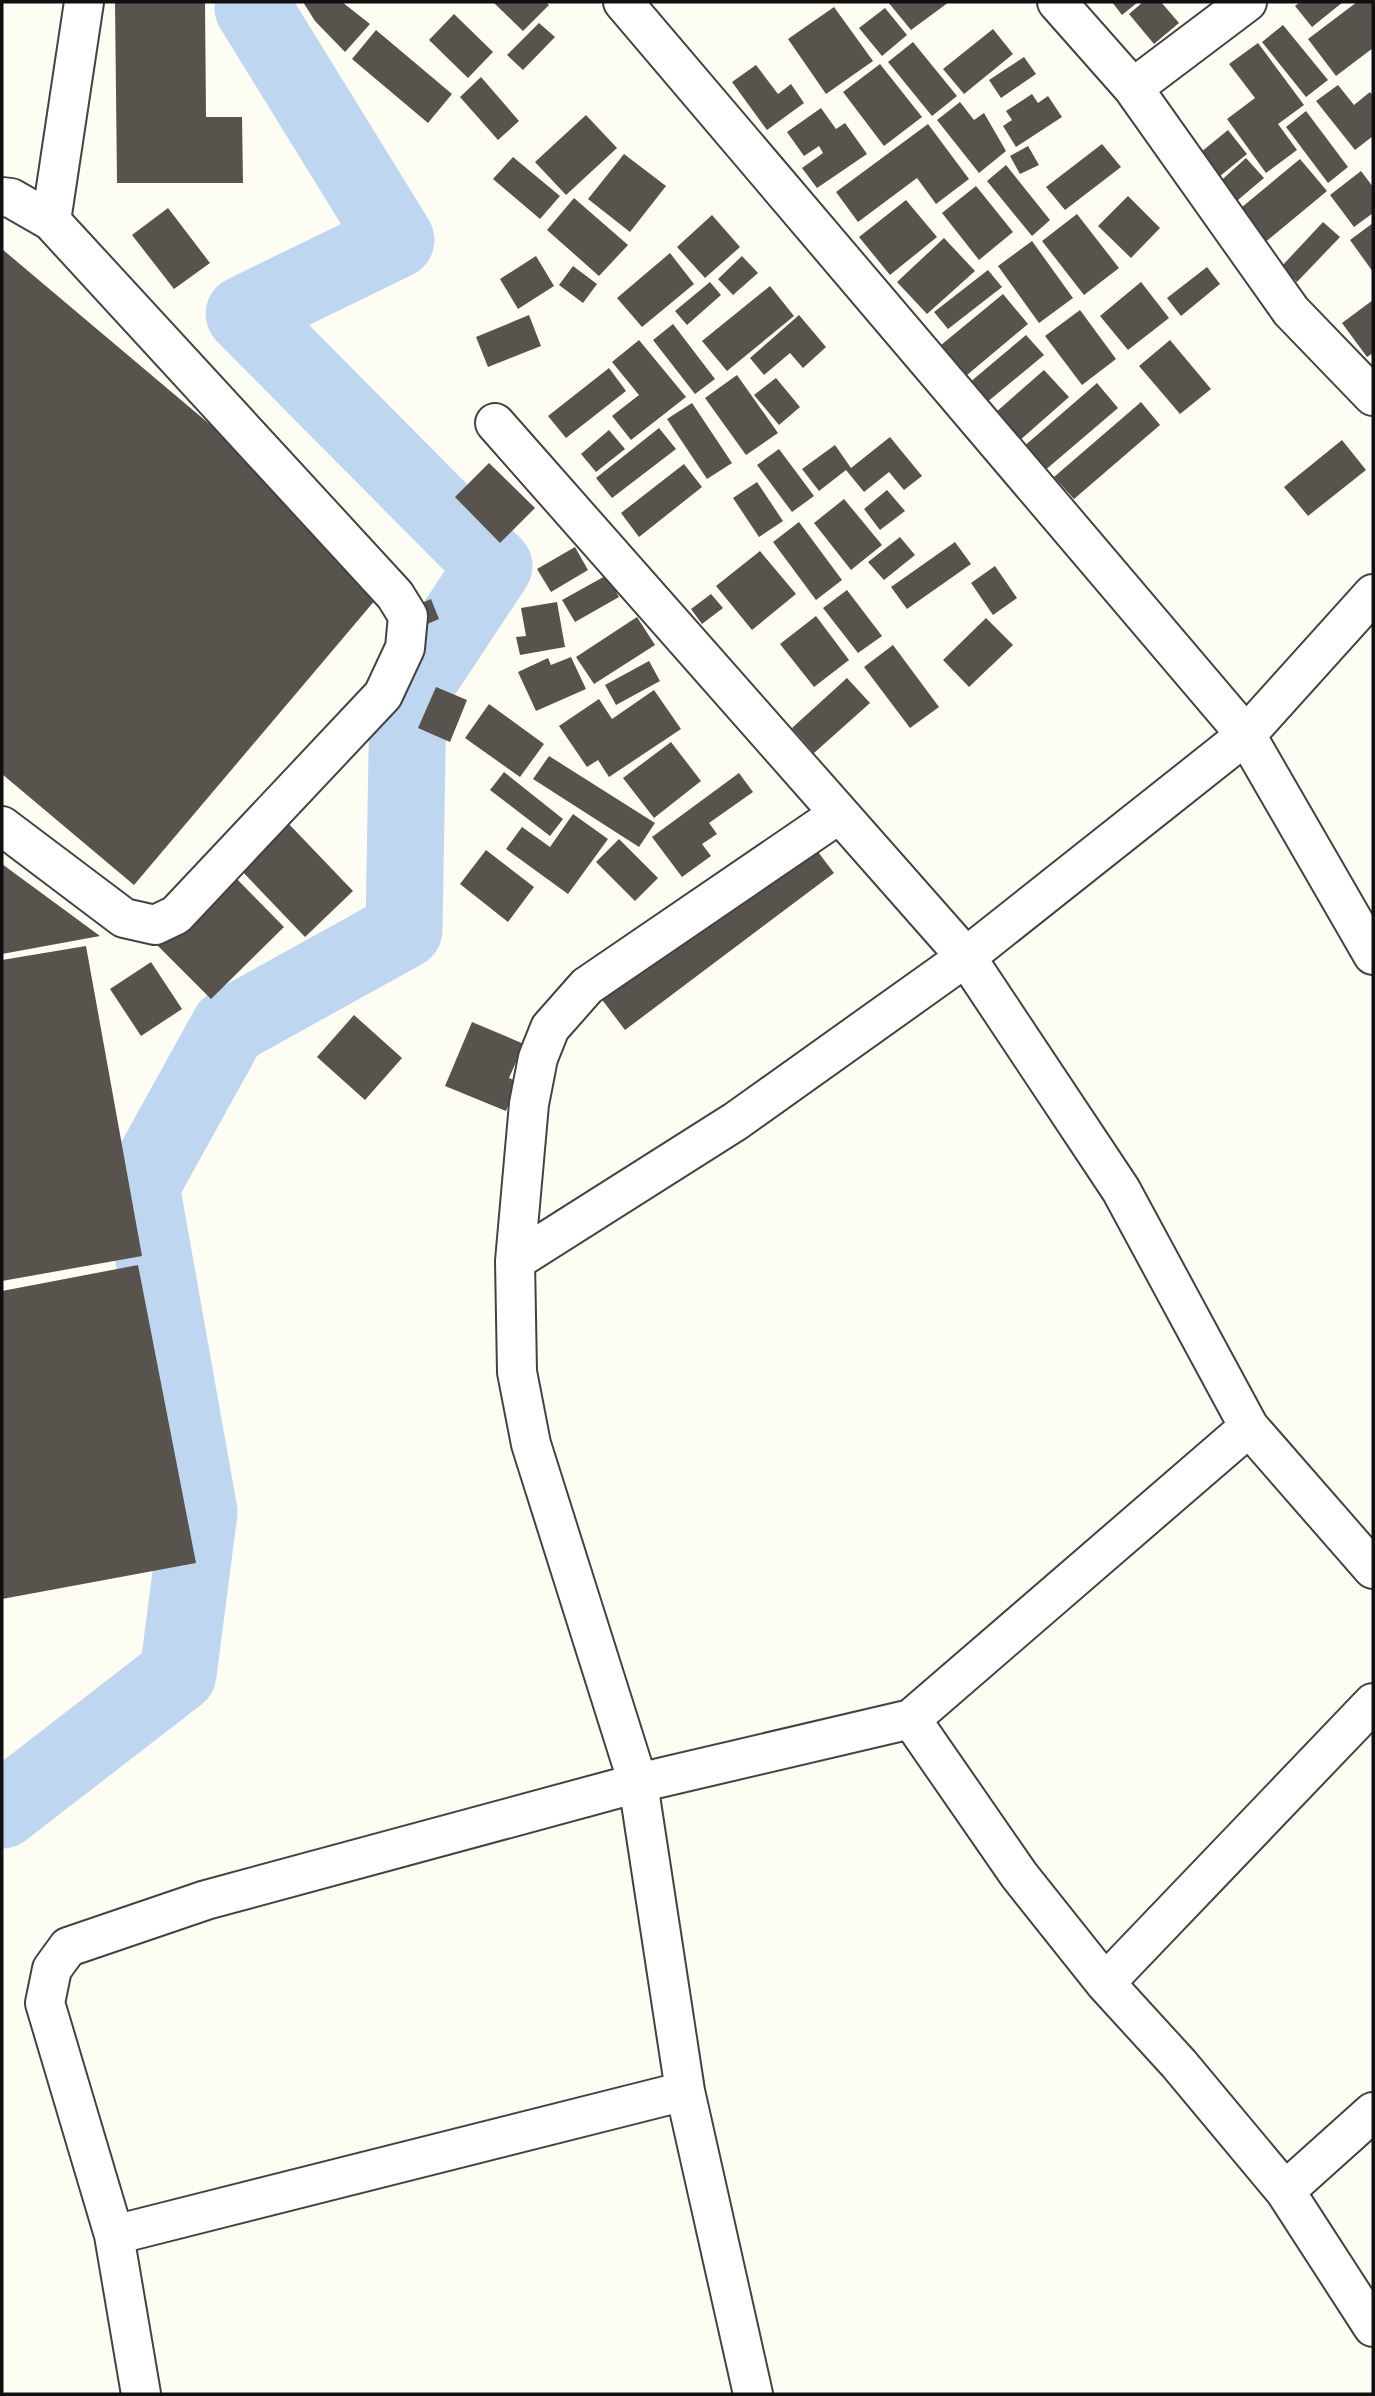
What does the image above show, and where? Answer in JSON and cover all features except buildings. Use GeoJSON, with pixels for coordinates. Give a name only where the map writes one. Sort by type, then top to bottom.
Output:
{"type":"FeatureCollection","features":[{"type":"Feature","properties":{"kind":"street"},"geometry":{"type":"LineString","coordinates":[[51,221],[84,2]]}},
{"type":"Feature","properties":{"kind":"street"},"geometry":{"type":"LineString","coordinates":[[623,2],[646,16],[1246,735],[1373,954]]}},
{"type":"Feature","properties":{"kind":"street"},"geometry":{"type":"LineString","coordinates":[[1057,2],[1133,88],[1291,311],[1373,397]]}},
{"type":"Feature","properties":{"kind":"street"},"geometry":{"type":"LineString","coordinates":[[1133,88],[1247,2]]}},
{"type":"Feature","properties":{"kind":"street"},"geometry":{"type":"LineString","coordinates":[[2,197],[11,198],[51,221],[395,595],[408,616],[405,648],[383,695],[176,915],[155,925],[124,918],[2,825]]}},
{"type":"Feature","properties":{"kind":"street"},"geometry":{"type":"LineString","coordinates":[[495,423],[966,957],[1121,1190],[1249,1427],[1373,1569]]}},
{"type":"Feature","properties":{"kind":"street"},"geometry":{"type":"LineString","coordinates":[[515,1261],[736,1121],[966,957],[1246,735],[1373,594]]}},
{"type":"Feature","properties":{"kind":"street"},"geometry":{"type":"LineString","coordinates":[[753,2394],[685,2091],[639,1783],[531,1444],[517,1373],[515,1261],[529,1104],[538,1058],[550,1028],[587,986],[839,814]]}},
{"type":"Feature","properties":{"kind":"street"},"geometry":{"type":"LineString","coordinates":[[141,2394],[114,2235],[45,2003],[51,1969],[68,1947],[206,1900],[639,1783],[911,1718],[1249,1427]]}},
{"type":"Feature","properties":{"kind":"street"},"geometry":{"type":"LineString","coordinates":[[1105,1983],[1373,1703]]}},
{"type":"Feature","properties":{"kind":"street"},"geometry":{"type":"LineString","coordinates":[[911,1718],[1019,1875],[1105,1983],[1179,2064],[1285,2190],[1373,2326]]}},
{"type":"Feature","properties":{"kind":"street"},"geometry":{"type":"LineString","coordinates":[[114,2235],[685,2091]]}},
{"type":"Feature","properties":{"kind":"street"},"geometry":{"type":"LineString","coordinates":[[1285,2190],[1373,2112]]}},
{"type":"Feature","properties":{"kind":"waterway"},"geometry":{"type":"LineString","coordinates":[[2,1810],[178,1674],[199,1512],[141,1186],[229,1027],[404,930],[408,696],[494,566],[244,314],[396,240],[253,8],[256,2]]}}]}
